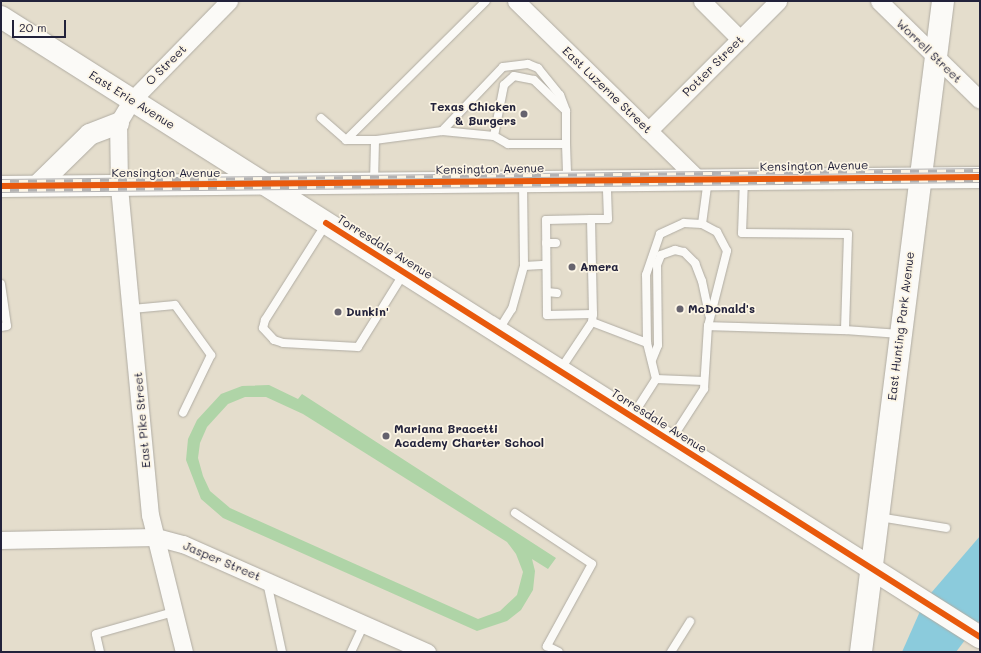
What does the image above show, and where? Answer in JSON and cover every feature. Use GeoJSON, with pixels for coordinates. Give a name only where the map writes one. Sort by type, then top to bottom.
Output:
{"type":"FeatureCollection","features":[{"type":"Feature","properties":{"kind":"main road","name":"East Hunting Park Avenue"},"geometry":{"type":"LineString","coordinates":[[860,652],[873,569],[919,177],[937,57],[943,1]]}},
{"type":"Feature","properties":{"kind":"main road","name":"East Erie Avenue"},"geometry":{"type":"LineString","coordinates":[[1,17],[264,183]]}},
{"type":"Feature","properties":{"kind":"main road","name":"Torresdale Avenue"},"geometry":{"type":"LineString","coordinates":[[264,183],[980,637]]}},
{"type":"Feature","properties":{"kind":"street","name":"O Street"},"geometry":{"type":"LineString","coordinates":[[118,123],[132,100],[229,1]]}},
{"type":"Feature","properties":{"kind":"street","name":"East Luzerne Street"},"geometry":{"type":"LineString","coordinates":[[516,1],[648,131],[703,178]]}},
{"type":"Feature","properties":{"kind":"street"},"geometry":{"type":"LineString","coordinates":[[702,1],[740,39]]}},
{"type":"Feature","properties":{"kind":"street","name":"Potter Street"},"geometry":{"type":"LineString","coordinates":[[648,131],[778,1]]}},
{"type":"Feature","properties":{"kind":"street","name":"Worrell Street"},"geometry":{"type":"LineString","coordinates":[[879,1],[980,100]]}},
{"type":"Feature","properties":{"kind":"street"},"geometry":{"type":"LineString","coordinates":[[37,185],[89,134],[118,123],[119,184]]}},
{"type":"Feature","properties":{"kind":"street","name":"Kensington Avenue"},"geometry":{"type":"LineString","coordinates":[[1,186],[607,178],[980,177]]}},
{"type":"Feature","properties":{"kind":"street","name":"East Pike Street"},"geometry":{"type":"LineString","coordinates":[[119,184],[132,309],[150,515],[184,652]]}},
{"type":"Feature","properties":{"kind":"street","name":"Jasper Street"},"geometry":{"type":"LineString","coordinates":[[1,540],[156,537],[190,546],[427,652]]}},
{"type":"Feature","properties":{"kind":"lane"},"geometry":{"type":"LineString","coordinates":[[346,140],[486,1]]}},
{"type":"Feature","properties":{"kind":"lane"},"geometry":{"type":"LineString","coordinates":[[442,131],[503,67],[528,64],[538,68],[560,94],[566,111],[567,179]]}},
{"type":"Feature","properties":{"kind":"lane"},"geometry":{"type":"LineString","coordinates":[[494,136],[504,85],[514,76],[534,80],[566,111]]}},
{"type":"Feature","properties":{"kind":"lane"},"geometry":{"type":"LineString","coordinates":[[321,118],[346,140],[375,140],[442,131],[494,136],[508,144],[566,144]]}},
{"type":"Feature","properties":{"kind":"lane"},"geometry":{"type":"LineString","coordinates":[[374,182],[375,140]]}},
{"type":"Feature","properties":{"kind":"lane"},"geometry":{"type":"LineString","coordinates":[[607,178],[608,219],[546,220],[547,315],[592,318],[646,343]]}},
{"type":"Feature","properties":{"kind":"lane"},"geometry":{"type":"LineString","coordinates":[[702,224],[703,178]]}},
{"type":"Feature","properties":{"kind":"lane"},"geometry":{"type":"LineString","coordinates":[[744,178],[742,233],[848,234],[845,330]]}},
{"type":"Feature","properties":{"kind":"lane"},"geometry":{"type":"LineString","coordinates":[[497,331],[512,309],[524,266],[523,180]]}},
{"type":"Feature","properties":{"kind":"lane"},"geometry":{"type":"LineString","coordinates":[[560,371],[592,318],[590,292],[591,219]]}},
{"type":"Feature","properties":{"kind":"lane"},"geometry":{"type":"LineString","coordinates":[[632,417],[656,379],[652,360],[646,343],[646,275],[660,234],[684,222],[702,224],[717,232],[727,251],[709,322],[704,389],[671,441]]}},
{"type":"Feature","properties":{"kind":"lane"},"geometry":{"type":"LineString","coordinates":[[326,223],[265,320],[263,328],[274,340],[283,344],[358,347],[405,272]]}},
{"type":"Feature","properties":{"kind":"lane"},"geometry":{"type":"LineString","coordinates":[[546,243],[556,243]]}},
{"type":"Feature","properties":{"kind":"lane"},"geometry":{"type":"LineString","coordinates":[[652,360],[658,346],[657,265],[661,255],[675,250],[684,252],[695,263],[702,281],[709,322]]}},
{"type":"Feature","properties":{"kind":"lane"},"geometry":{"type":"LineString","coordinates":[[524,266],[546,265]]}},
{"type":"Feature","properties":{"kind":"lane"},"geometry":{"type":"LineString","coordinates":[[1,284],[7,326],[1,327]]}},
{"type":"Feature","properties":{"kind":"lane"},"geometry":{"type":"LineString","coordinates":[[547,292],[556,292]]}},
{"type":"Feature","properties":{"kind":"lane"},"geometry":{"type":"LineString","coordinates":[[132,309],[175,305],[211,355],[183,414]]}},
{"type":"Feature","properties":{"kind":"lane"},"geometry":{"type":"LineString","coordinates":[[709,322],[900,334]]}},
{"type":"Feature","properties":{"kind":"lane"},"geometry":{"type":"LineString","coordinates":[[656,379],[704,381]]}},
{"type":"Feature","properties":{"kind":"lane"},"geometry":{"type":"LineString","coordinates":[[515,513],[592,564],[547,646],[559,652]]}},
{"type":"Feature","properties":{"kind":"lane"},"geometry":{"type":"LineString","coordinates":[[879,517],[946,528]]}},
{"type":"Feature","properties":{"kind":"lane"},"geometry":{"type":"LineString","coordinates":[[267,580],[282,652]]}},
{"type":"Feature","properties":{"kind":"lane"},"geometry":{"type":"LineString","coordinates":[[100,652],[96,634],[174,612]]}},
{"type":"Feature","properties":{"kind":"lane"},"geometry":{"type":"LineString","coordinates":[[671,652],[690,622]]}},
{"type":"Feature","properties":{"kind":"lane"},"geometry":{"type":"LineString","coordinates":[[351,652],[364,624]]}},
{"type":"Feature","properties":{"kind":"green space"},"geometry":{"type":"Polygon","coordinates":[[[269,385],[298,399],[302,394],[556,558],[548,569],[532,559],[535,571],[533,590],[521,610],[507,621],[477,631],[223,518],[201,499],[186,460],[188,439],[197,420],[221,394],[242,386],[269,385]],[[245,397],[228,404],[207,427],[200,443],[198,458],[203,476],[210,491],[230,508],[478,619],[500,611],[517,595],[523,572],[516,554],[507,542],[303,414],[266,397],[245,397]]]}},
{"type":"Feature","properties":{"kind":"water"},"geometry":{"type":"Polygon","coordinates":[[[980,536],[980,620],[956,652],[902,652],[925,600],[980,536]]]}},
{"type":"Feature","properties":{"kind":"railway"},"geometry":{"type":"LineString","coordinates":[[1,181],[980,170]]}},
{"type":"Feature","properties":{"kind":"railway"},"geometry":{"type":"LineString","coordinates":[[1,190],[980,180]]}},
{"type":"Feature","properties":{"kind":"cycle path"},"geometry":{"type":"LineString","coordinates":[[1,186],[980,177]]}},
{"type":"Feature","properties":{"kind":"cycle path"},"geometry":{"type":"LineString","coordinates":[[326,223],[980,637]]}},
{"type":"Feature","properties":{"kind":"place","name":"Texas Chicken & Burgers"},"geometry":{"type":"Point","coordinates":[524,114]}},
{"type":"Feature","properties":{"kind":"place","name":"Amera"},"geometry":{"type":"Point","coordinates":[572,267]}},
{"type":"Feature","properties":{"kind":"place","name":"McDonald's"},"geometry":{"type":"Point","coordinates":[680,309]}},
{"type":"Feature","properties":{"kind":"place","name":"Dunkin'"},"geometry":{"type":"Point","coordinates":[338,312]}},
{"type":"Feature","properties":{"kind":"place","name":"Mariana Bracetti Academy Charter School"},"geometry":{"type":"Point","coordinates":[386,436]}}]}
